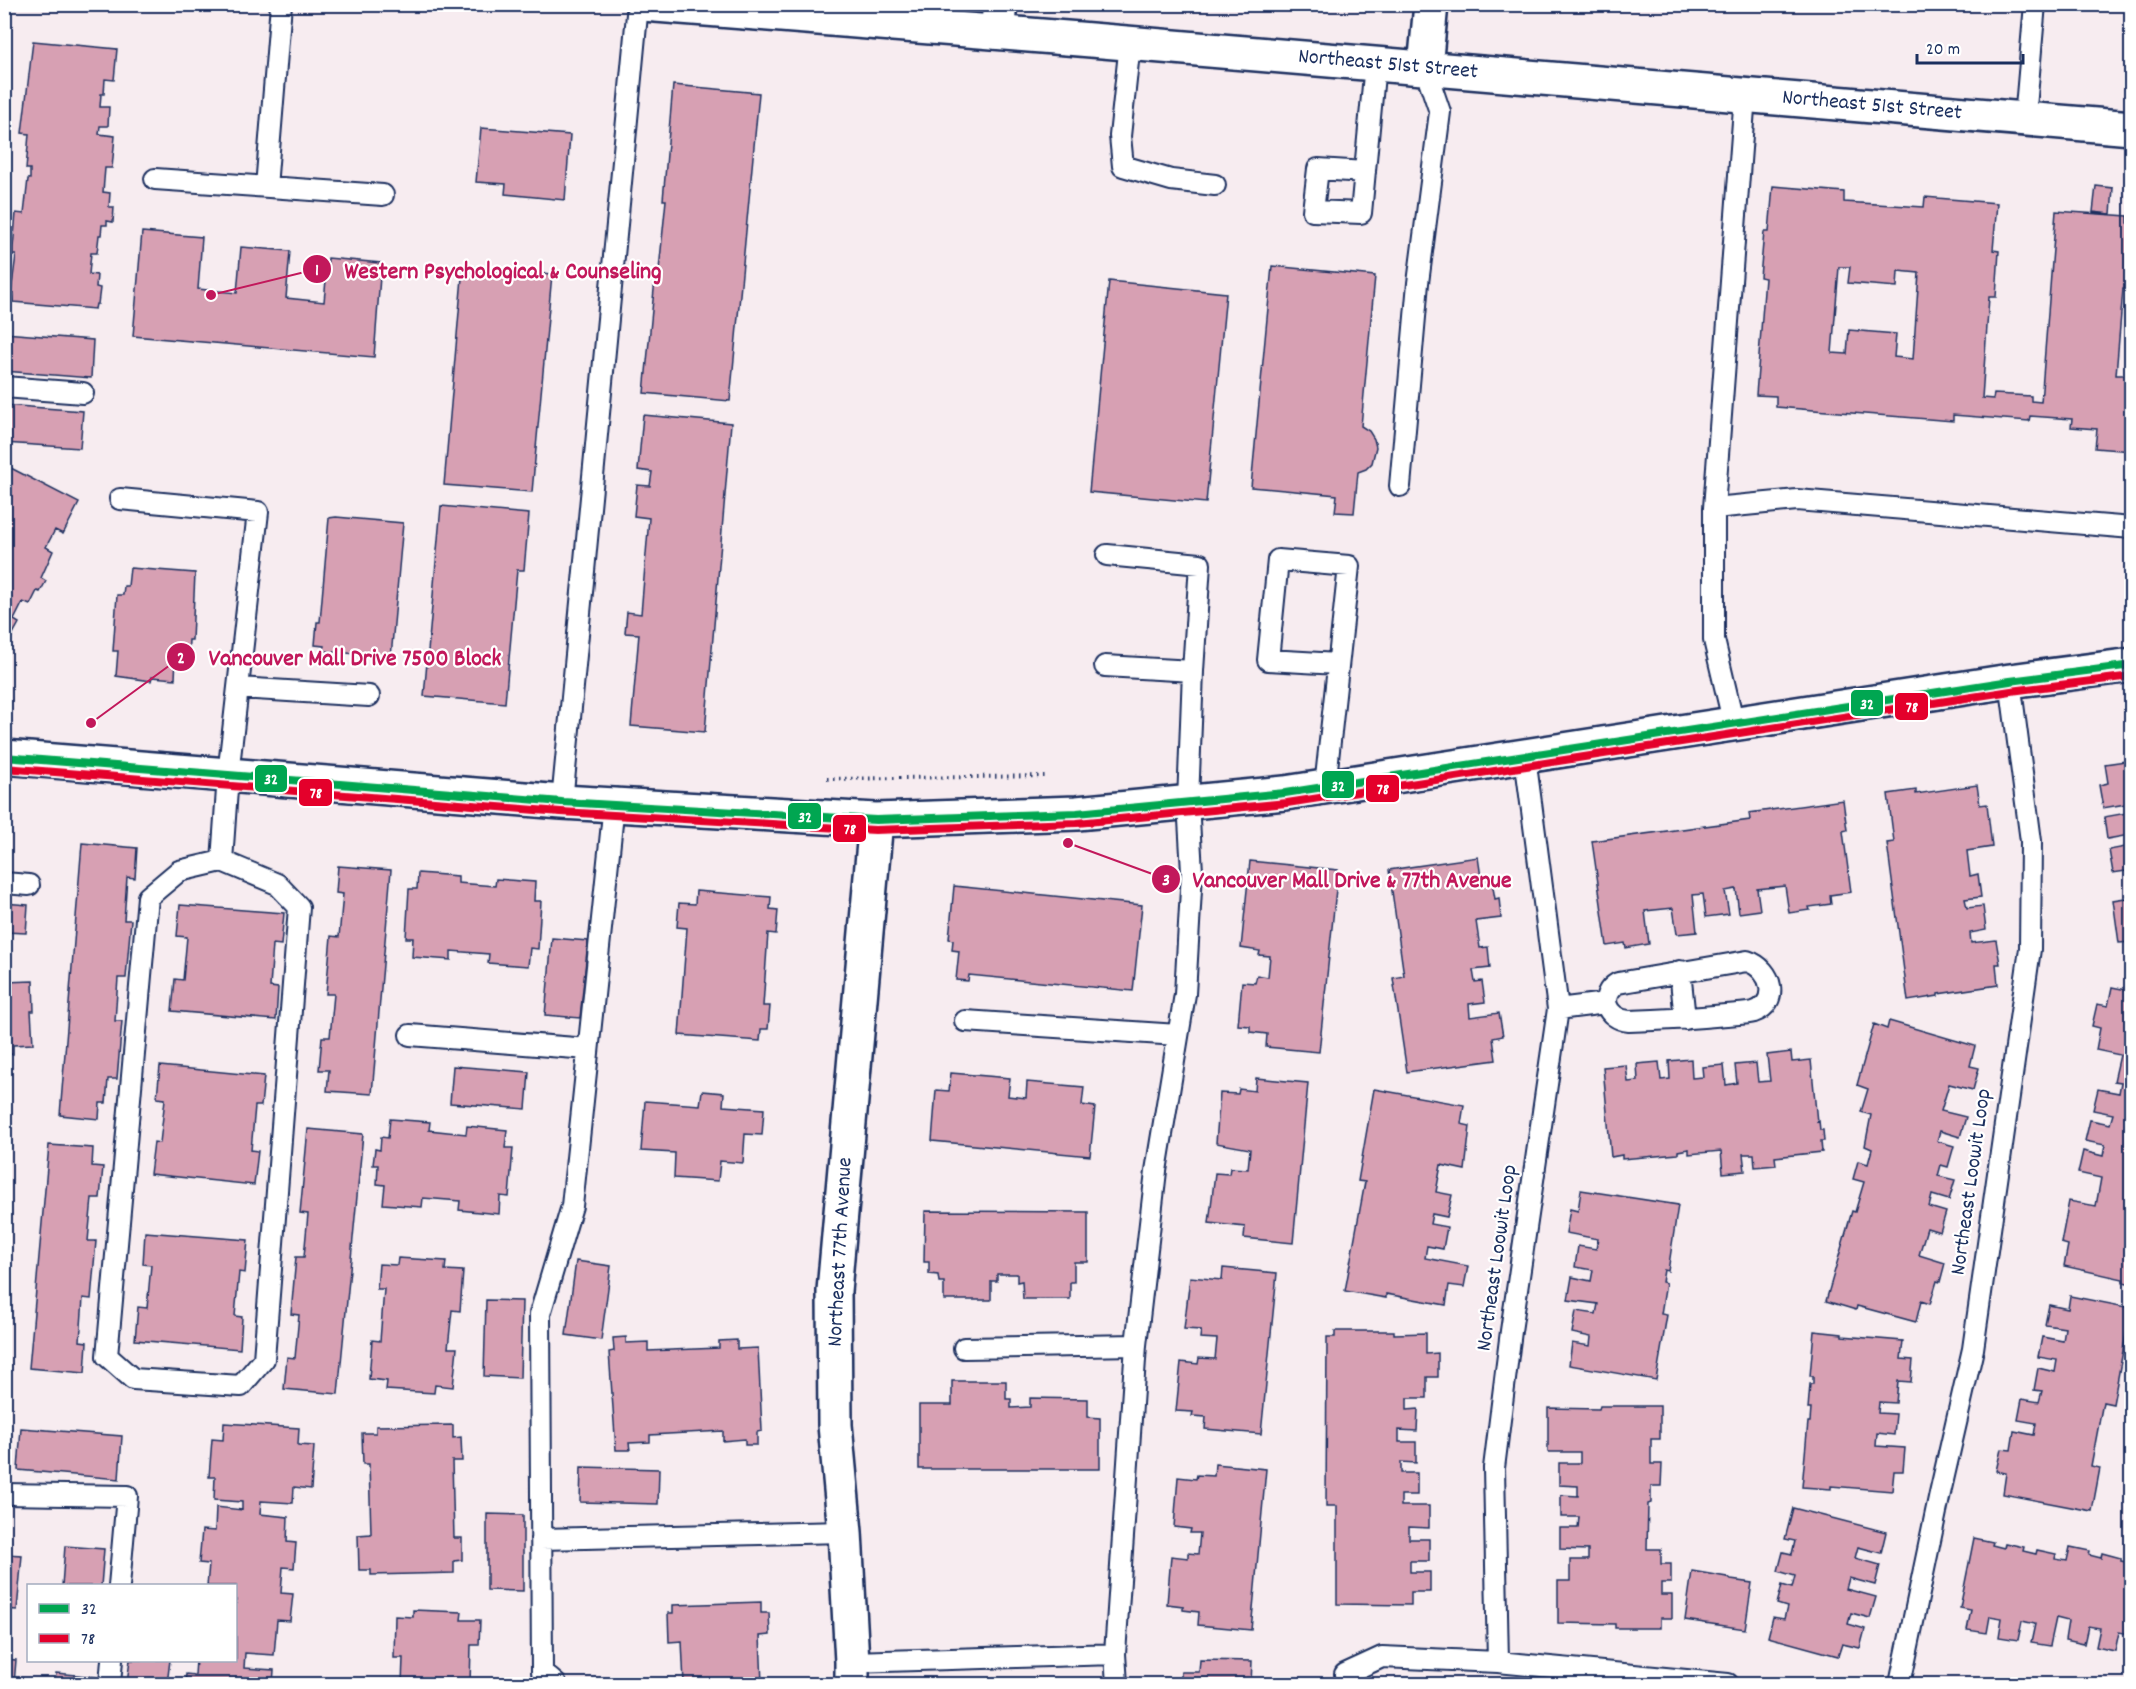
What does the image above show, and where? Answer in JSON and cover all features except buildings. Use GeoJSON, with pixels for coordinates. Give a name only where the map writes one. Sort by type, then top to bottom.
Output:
{"type":"FeatureCollection","features":[{"type":"Feature","properties":{"kind":"street","name":"Northeast 51st Street"},"geometry":{"type":"LineString","coordinates":[[643,4],[998,18],[1130,43],[2132,128]]}},
{"type":"Feature","properties":{"kind":"street"},"geometry":{"type":"LineString","coordinates":[[1425,68],[1431,4]]}},
{"type":"Feature","properties":{"kind":"street"},"geometry":{"type":"LineString","coordinates":[[4,757],[562,802],[876,820],[1077,813],[1285,793],[2010,681],[2132,665]]}},
{"type":"Feature","properties":{"kind":"street","name":"Northeast 77th Avenue"},"geometry":{"type":"LineString","coordinates":[[852,1673],[845,1532],[835,1425],[834,1291],[876,820]]}},
{"type":"Feature","properties":{"kind":"lane"},"geometry":{"type":"LineString","coordinates":[[266,187],[281,4]]}},
{"type":"Feature","properties":{"kind":"lane"},"geometry":{"type":"LineString","coordinates":[[562,802],[638,4]]}},
{"type":"Feature","properties":{"kind":"lane"},"geometry":{"type":"LineString","coordinates":[[2025,119],[2035,4]]}},
{"type":"Feature","properties":{"kind":"lane"},"geometry":{"type":"LineString","coordinates":[[1130,43],[1120,136],[1123,166],[1171,180],[1215,185]]}},
{"type":"Feature","properties":{"kind":"lane"},"geometry":{"type":"LineString","coordinates":[[1365,172],[1375,64]]}},
{"type":"Feature","properties":{"kind":"lane"},"geometry":{"type":"LineString","coordinates":[[1400,486],[1418,283],[1440,112],[1425,68]]}},
{"type":"Feature","properties":{"kind":"lane"},"geometry":{"type":"LineString","coordinates":[[1734,725],[1714,640],[1714,508],[1745,95]]}},
{"type":"Feature","properties":{"kind":"lane"},"geometry":{"type":"LineString","coordinates":[[155,179],[383,195]]}},
{"type":"Feature","properties":{"kind":"lane"},"geometry":{"type":"LineString","coordinates":[[4,387],[83,393]]}},
{"type":"Feature","properties":{"kind":"lane"},"geometry":{"type":"LineString","coordinates":[[120,499],[258,513],[228,775],[222,861]]}},
{"type":"Feature","properties":{"kind":"lane"},"geometry":{"type":"LineString","coordinates":[[1714,508],[1797,500],[2132,528]]}},
{"type":"Feature","properties":{"kind":"lane"},"geometry":{"type":"LineString","coordinates":[[1107,555],[1200,564],[1188,802],[1192,872],[1185,994],[1156,1171],[1136,1345],[1115,1654],[1117,1684]]}},
{"type":"Feature","properties":{"kind":"lane"},"geometry":{"type":"LineString","coordinates":[[1325,787],[1349,566],[1278,560],[1268,660],[1338,664]]}},
{"type":"Feature","properties":{"kind":"lane"},"geometry":{"type":"LineString","coordinates":[[1105,666],[1193,672]]}},
{"type":"Feature","properties":{"kind":"lane","name":"Northeast Loowit Loop"},"geometry":{"type":"LineString","coordinates":[[1900,1684],[1973,1349],[2030,949],[2031,841],[2010,681]]}},
{"type":"Feature","properties":{"kind":"lane"},"geometry":{"type":"LineString","coordinates":[[239,688],[369,696]]}},
{"type":"Feature","properties":{"kind":"lane","name":"Northeast Loowit Loop"},"geometry":{"type":"LineString","coordinates":[[1498,1662],[1494,1468],[1511,1331],[1558,1009],[1525,757]]}},
{"type":"Feature","properties":{"kind":"lane"},"geometry":{"type":"LineString","coordinates":[[556,1684],[542,1672],[540,1314],[572,1206],[614,804]]}},
{"type":"Feature","properties":{"kind":"lane"},"geometry":{"type":"LineString","coordinates":[[222,861],[277,884],[299,907],[264,1359],[241,1386],[133,1379],[106,1356],[148,897],[179,871],[222,861]]}},
{"type":"Feature","properties":{"kind":"lane"},"geometry":{"type":"LineString","coordinates":[[4,883],[29,885]]}},
{"type":"Feature","properties":{"kind":"lane"},"geometry":{"type":"LineString","coordinates":[[1747,961],[1762,968],[1770,983],[1767,1000],[1755,1012],[1685,1019],[1622,1020],[1611,1015],[1606,1003],[1609,991],[1618,982],[1747,961]]}},
{"type":"Feature","properties":{"kind":"lane"},"geometry":{"type":"LineString","coordinates":[[1680,971],[1685,1019]]}},
{"type":"Feature","properties":{"kind":"lane"},"geometry":{"type":"LineString","coordinates":[[1558,1009],[1606,1003]]}},
{"type":"Feature","properties":{"kind":"lane"},"geometry":{"type":"LineString","coordinates":[[965,1021],[1178,1035]]}},
{"type":"Feature","properties":{"kind":"lane"},"geometry":{"type":"LineString","coordinates":[[410,1035],[588,1049]]}},
{"type":"Feature","properties":{"kind":"lane"},"geometry":{"type":"LineString","coordinates":[[964,1348],[1136,1345]]}},
{"type":"Feature","properties":{"kind":"lane"},"geometry":{"type":"LineString","coordinates":[[4,1494],[127,1497],[119,1584]]}},
{"type":"Feature","properties":{"kind":"lane"},"geometry":{"type":"LineString","coordinates":[[541,1539],[845,1532]]}},
{"type":"Feature","properties":{"kind":"lane"},"geometry":{"type":"LineString","coordinates":[[852,1673],[1115,1654]]}},
{"type":"Feature","properties":{"kind":"lane"},"geometry":{"type":"LineString","coordinates":[[1345,1674],[1382,1657],[1498,1662],[1728,1684]]}},
{"type":"Feature","properties":{"kind":"lane"},"geometry":{"type":"LineString","coordinates":[[110,1684],[112,1662]]}},
{"type":"Feature","properties":{"kind":"path"},"geometry":{"type":"LineString","coordinates":[[816,780],[1047,776]]}},
{"type":"Feature","properties":{"kind":"transit line","name":"32"},"geometry":{"type":"LineString","coordinates":[[4,757],[562,802],[876,820],[1077,813],[1285,793],[2010,681],[2132,665]]}},
{"type":"Feature","properties":{"kind":"transit line","name":"78"},"geometry":{"type":"LineString","coordinates":[[4,768],[561,812],[875,830],[1077,823],[1287,803],[2011,691],[2132,676]]}},
{"type":"Feature","properties":{"kind":"place","name":"Western Psychological & Counseling"},"geometry":{"type":"Point","coordinates":[211,295]}},
{"type":"Feature","properties":{"kind":"place","name":"Vancouver Mall Drive 7500 Block"},"geometry":{"type":"Point","coordinates":[91,723]}},
{"type":"Feature","properties":{"kind":"place","name":"Vancouver Mall Drive & 77th Avenue"},"geometry":{"type":"Point","coordinates":[1068,843]}}]}
